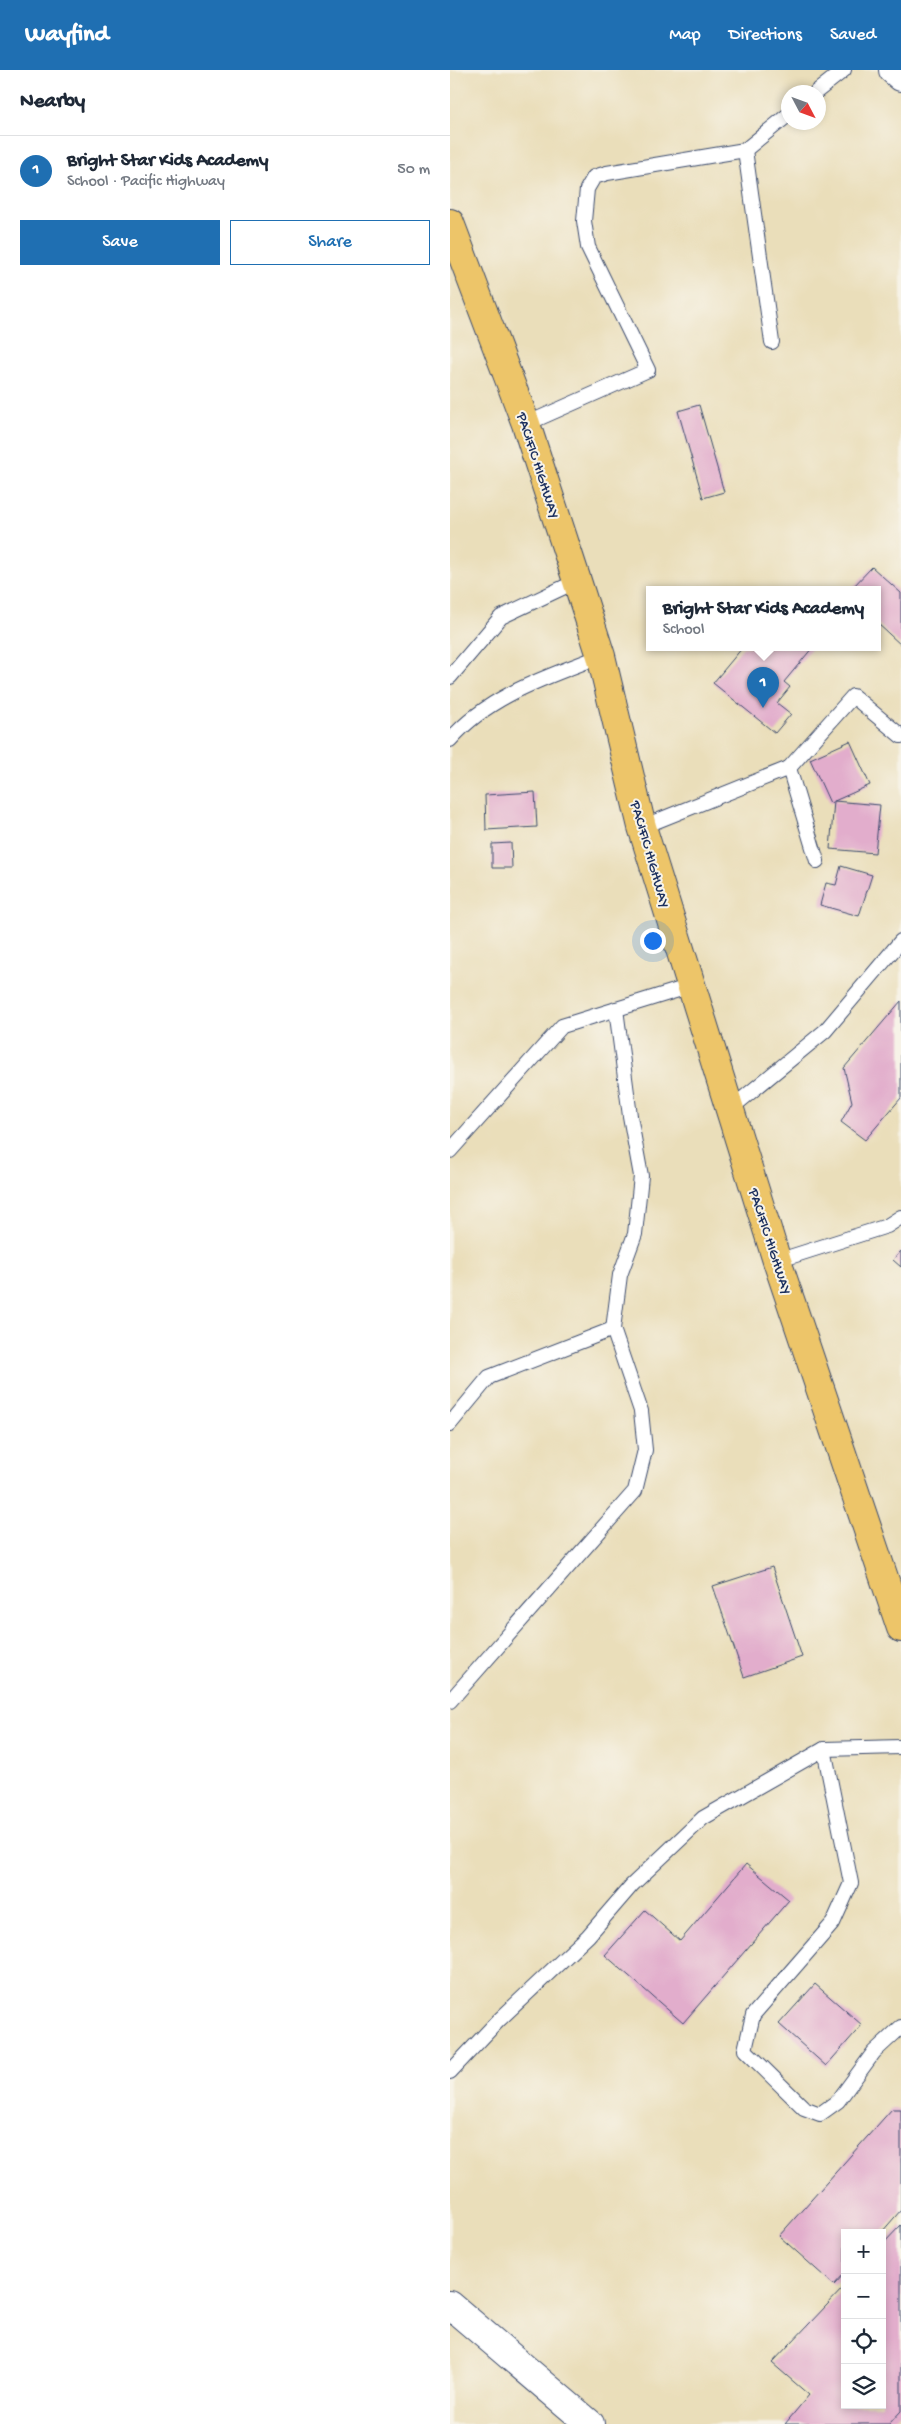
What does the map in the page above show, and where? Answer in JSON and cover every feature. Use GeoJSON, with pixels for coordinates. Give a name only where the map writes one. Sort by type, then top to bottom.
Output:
{"type":"FeatureCollection","features":[{"type":"Feature","properties":{"kind":"highway","name":"PACIFIC HIGHWAY"},"geometry":{"type":"LineString","coordinates":[[450,222],[526,424],[577,581],[601,656],[642,827],[776,1261],[898,1611]]}},
{"type":"Feature","properties":{"kind":"street"},"geometry":{"type":"LineString","coordinates":[[893,70],[901,77]]}},
{"type":"Feature","properties":{"kind":"street"},"geometry":{"type":"LineString","coordinates":[[450,2305],[590,2424]]}},
{"type":"Feature","properties":{"kind":"lane"},"geometry":{"type":"LineString","coordinates":[[825,85],[844,70]]}},
{"type":"Feature","properties":{"kind":"lane"},"geometry":{"type":"LineString","coordinates":[[526,424],[648,370],[588,247],[584,208],[586,189],[594,177],[607,173],[745,150],[781,121]]}},
{"type":"Feature","properties":{"kind":"lane"},"geometry":{"type":"LineString","coordinates":[[745,150],[772,342]]}},
{"type":"Feature","properties":{"kind":"lane"},"geometry":{"type":"LineString","coordinates":[[450,677],[501,618],[577,581]]}},
{"type":"Feature","properties":{"kind":"lane"},"geometry":{"type":"LineString","coordinates":[[450,740],[468,721],[495,702],[545,678],[601,656]]}},
{"type":"Feature","properties":{"kind":"lane"},"geometry":{"type":"LineString","coordinates":[[642,827],[789,768],[852,696],[901,736]]}},
{"type":"Feature","properties":{"kind":"lane"},"geometry":{"type":"LineString","coordinates":[[789,768],[817,861]]}},
{"type":"Feature","properties":{"kind":"lane"},"geometry":{"type":"LineString","coordinates":[[730,1110],[825,1032],[901,941]]}},
{"type":"Feature","properties":{"kind":"lane"},"geometry":{"type":"LineString","coordinates":[[450,1151],[562,1026],[691,986]]}},
{"type":"Feature","properties":{"kind":"lane"},"geometry":{"type":"LineString","coordinates":[[450,1700],[635,1491],[645,1450],[641,1411],[614,1329],[620,1275],[635,1234],[641,1176],[630,1116],[616,1009]]}},
{"type":"Feature","properties":{"kind":"lane"},"geometry":{"type":"LineString","coordinates":[[776,1261],[887,1226],[901,1216]]}},
{"type":"Feature","properties":{"kind":"lane"},"geometry":{"type":"LineString","coordinates":[[450,1424],[489,1377],[614,1329]]}},
{"type":"Feature","properties":{"kind":"lane"},"geometry":{"type":"LineString","coordinates":[[450,2072],[498,2021],[588,1936],[632,1885],[703,1818],[824,1749],[901,1747]]}},
{"type":"Feature","properties":{"kind":"lane"},"geometry":{"type":"LineString","coordinates":[[824,1749],[850,1883],[833,1923],[753,2015],[745,2050],[804,2108],[820,2114],[838,2101],[874,2052],[901,2027]]}},
{"type":"Feature","properties":{"kind":"building"},"geometry":{"type":"Polygon","coordinates":[[[699,405],[724,492],[703,498],[678,411],[699,405]]]}},
{"type":"Feature","properties":{"kind":"building"},"geometry":{"type":"Polygon","coordinates":[[[872,567],[901,593],[901,645],[881,627],[881,586],[854,586],[872,567]]]}},
{"type":"Feature","properties":{"kind":"building"},"geometry":{"type":"Polygon","coordinates":[[[740,651],[810,651],[784,682],[790,687],[777,703],[791,714],[775,733],[713,683],[740,651]]]}},
{"type":"Feature","properties":{"kind":"building"},"geometry":{"type":"Polygon","coordinates":[[[850,741],[870,785],[830,803],[810,759],[850,741]]]}},
{"type":"Feature","properties":{"kind":"building"},"geometry":{"type":"Polygon","coordinates":[[[535,792],[537,827],[486,830],[485,795],[535,792]]]}},
{"type":"Feature","properties":{"kind":"building"},"geometry":{"type":"Polygon","coordinates":[[[834,801],[880,805],[875,853],[830,849],[834,801]]]}},
{"type":"Feature","properties":{"kind":"building"},"geometry":{"type":"Polygon","coordinates":[[[511,843],[512,868],[492,868],[492,844],[511,843]]]}},
{"type":"Feature","properties":{"kind":"building"},"geometry":{"type":"Polygon","coordinates":[[[841,866],[872,875],[859,916],[820,905],[826,883],[836,885],[841,866]]]}},
{"type":"Feature","properties":{"kind":"building"},"geometry":{"type":"Polygon","coordinates":[[[901,1001],[901,1098],[865,1140],[841,1122],[852,1102],[844,1068],[901,1001]]]}},
{"type":"Feature","properties":{"kind":"building"},"geometry":{"type":"Polygon","coordinates":[[[901,1251],[901,1267],[893,1260],[901,1251]]]}},
{"type":"Feature","properties":{"kind":"building"},"geometry":{"type":"Polygon","coordinates":[[[772,1567],[802,1657],[744,1677],[713,1586],[772,1567]]]}},
{"type":"Feature","properties":{"kind":"building"},"geometry":{"type":"Polygon","coordinates":[[[746,1864],[789,1900],[683,2023],[605,1955],[645,1910],[680,1941],[746,1864]]]}},
{"type":"Feature","properties":{"kind":"building"},"geometry":{"type":"Polygon","coordinates":[[[815,1984],[862,2025],[826,2066],[779,2024],[815,1984]]]}},
{"type":"Feature","properties":{"kind":"building"},"geometry":{"type":"Polygon","coordinates":[[[892,2109],[901,2109],[901,2210],[884,2229],[841,2229],[841,2277],[834,2285],[779,2236],[892,2109]]]}},
{"type":"Feature","properties":{"kind":"building"},"geometry":{"type":"Polygon","coordinates":[[[901,2225],[901,2411],[889,2424],[785,2424],[809,2395],[772,2363],[841,2290],[841,2409],[886,2409],[886,2241],[901,2225]]]}},
{"type":"Feature","properties":{"kind":"place","name":"Bright Star Kids Academy"},"geometry":{"type":"Point","coordinates":[763,708]}}]}
